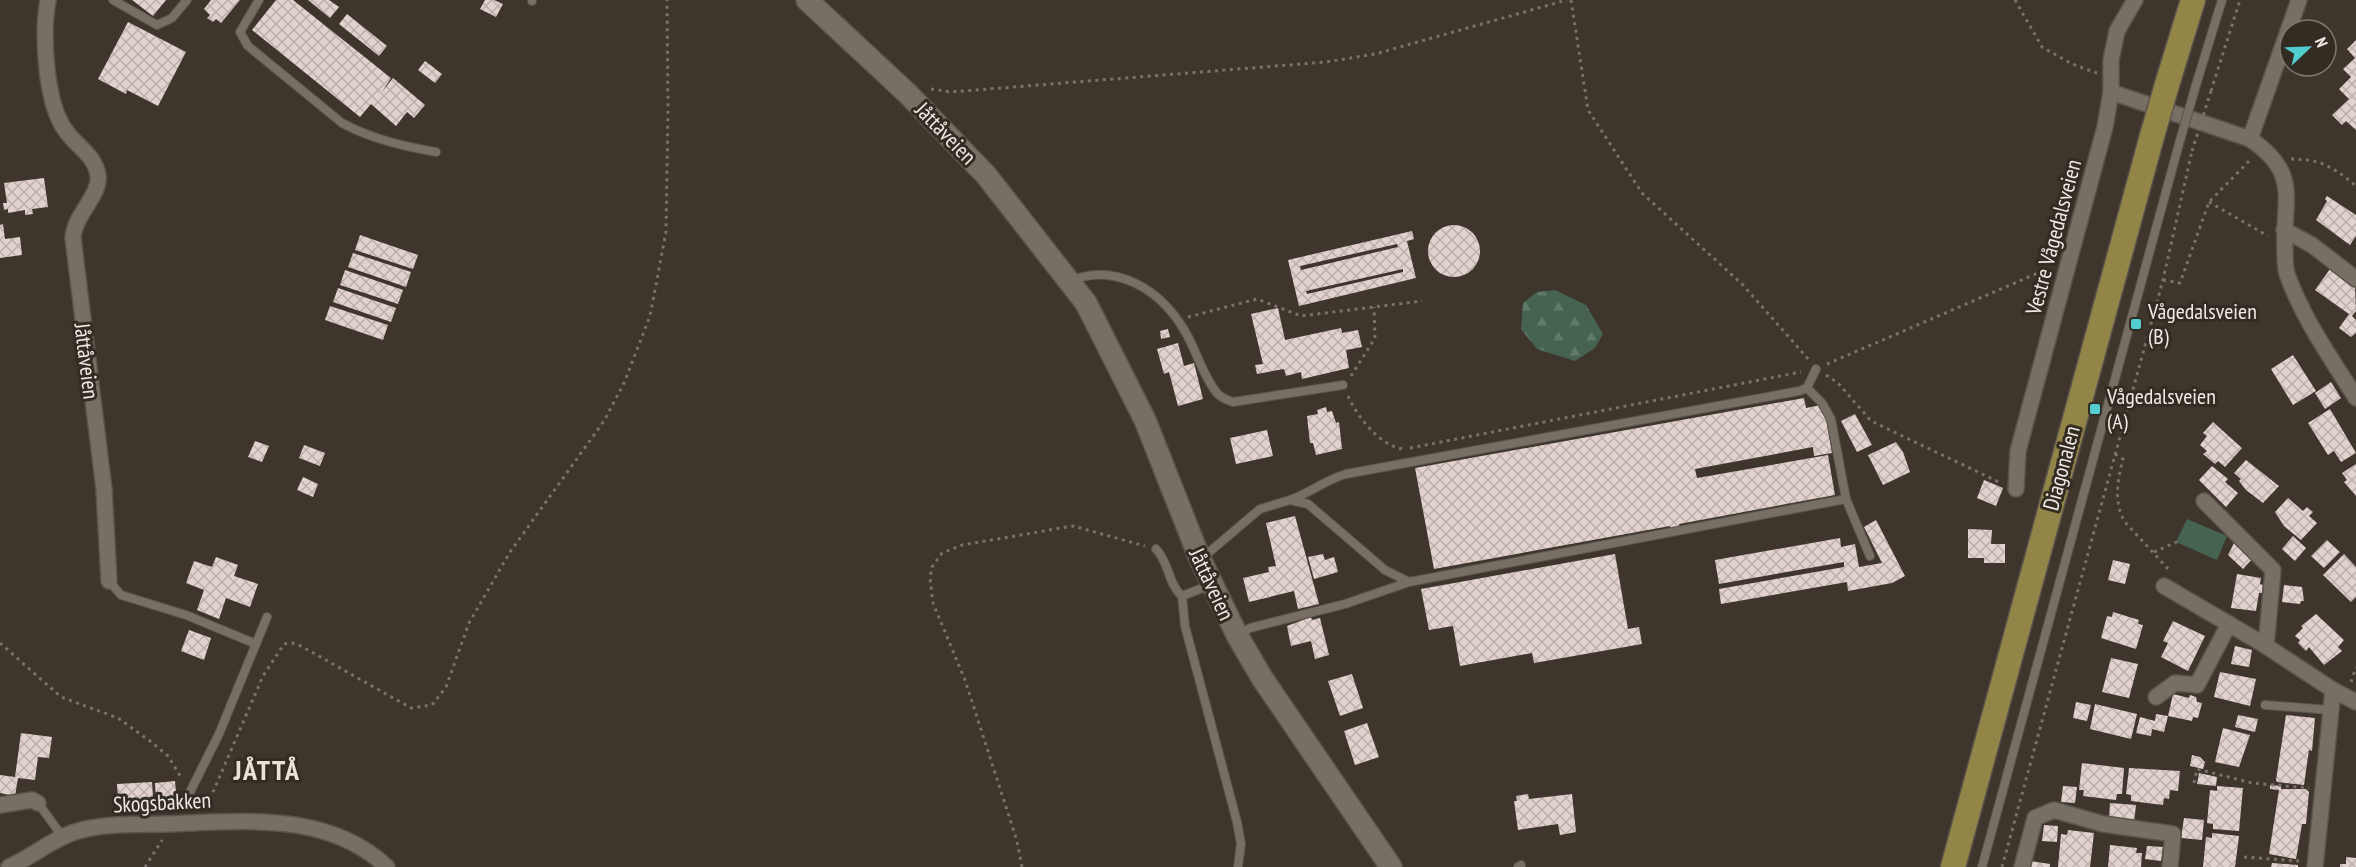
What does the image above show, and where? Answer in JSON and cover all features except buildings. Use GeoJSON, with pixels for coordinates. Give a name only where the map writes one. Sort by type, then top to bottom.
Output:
{"type":"FeatureCollection","features":[{"type":"Feature","properties":{"kind":"main road","name":"Jåttåveien"},"geometry":{"type":"LineString","coordinates":[[807,0],[908,94],[986,175],[1086,303],[1145,420],[1200,559],[1237,635],[1262,678],[1391,867]]}},
{"type":"Feature","properties":{"kind":"main road","name":"Diagonalen"},"geometry":{"type":"LineString","coordinates":[[1953,867],[2152,136],[2193,0]]}},
{"type":"Feature","properties":{"kind":"street","name":"Jåttåveien"},"geometry":{"type":"LineString","coordinates":[[48,0],[46,38],[54,104],[63,128],[86,151],[98,175],[98,184],[74,228],[73,238],[104,489],[109,581]]}},
{"type":"Feature","properties":{"kind":"street","name":"Vestre Vågedalsveien"},"geometry":{"type":"LineString","coordinates":[[2016,489],[2019,451],[2103,137],[2117,31],[2135,0]]}},
{"type":"Feature","properties":{"kind":"street"},"geometry":{"type":"LineString","coordinates":[[2256,143],[2299,0]]}},
{"type":"Feature","properties":{"kind":"street"},"geometry":{"type":"LineString","coordinates":[[2110,84],[2256,143],[2277,164],[2288,191],[2284,235],[2286,272],[2306,317],[2356,398]]}},
{"type":"Feature","properties":{"kind":"street"},"geometry":{"type":"LineString","coordinates":[[2284,235],[2312,245],[2356,279]]}},
{"type":"Feature","properties":{"kind":"street"},"geometry":{"type":"LineString","coordinates":[[2204,501],[2273,570],[2266,646]]}},
{"type":"Feature","properties":{"kind":"street"},"geometry":{"type":"LineString","coordinates":[[2164,586],[2356,702]]}},
{"type":"Feature","properties":{"kind":"street"},"geometry":{"type":"LineString","coordinates":[[2156,697],[2175,683],[2197,685],[2229,624]]}},
{"type":"Feature","properties":{"kind":"street"},"geometry":{"type":"LineString","coordinates":[[2315,866],[2333,690]]}},
{"type":"Feature","properties":{"kind":"street"},"geometry":{"type":"LineString","coordinates":[[0,805],[32,800],[39,803]]}},
{"type":"Feature","properties":{"kind":"street"},"geometry":{"type":"LineString","coordinates":[[2022,867],[2035,818],[2054,810],[2103,824],[2173,834],[2170,867]]}},
{"type":"Feature","properties":{"kind":"street","name":"Skogsbakken"},"geometry":{"type":"LineString","coordinates":[[9,867],[38,853],[62,836],[91,828],[256,821],[314,828],[353,841],[370,851],[387,867]]}},
{"type":"Feature","properties":{"kind":"lane"},"geometry":{"type":"LineString","coordinates":[[113,0],[158,25],[172,18],[187,0]]}},
{"type":"Feature","properties":{"kind":"lane"},"geometry":{"type":"LineString","coordinates":[[259,0],[240,32],[248,46],[350,127],[396,145],[435,152]]}},
{"type":"Feature","properties":{"kind":"lane"},"geometry":{"type":"LineString","coordinates":[[1982,867],[2179,144],[2222,0]]}},
{"type":"Feature","properties":{"kind":"lane"},"geometry":{"type":"LineString","coordinates":[[1069,282],[1086,274],[1100,273],[1125,278],[1154,296],[1178,319],[1218,396],[1233,402],[1342,385]]}},
{"type":"Feature","properties":{"kind":"lane"},"geometry":{"type":"LineString","coordinates":[[1807,388],[1816,369]]}},
{"type":"Feature","properties":{"kind":"lane"},"geometry":{"type":"LineString","coordinates":[[1807,388],[1822,403],[1831,419],[1846,499],[1870,556]]}},
{"type":"Feature","properties":{"kind":"lane"},"geometry":{"type":"LineString","coordinates":[[1200,559],[1220,545],[1260,509],[1316,490],[1332,478],[1346,474],[1807,388]]}},
{"type":"Feature","properties":{"kind":"lane"},"geometry":{"type":"LineString","coordinates":[[1237,635],[1250,628],[1345,604],[1409,582],[1846,499]]}},
{"type":"Feature","properties":{"kind":"lane"},"geometry":{"type":"LineString","coordinates":[[1290,500],[1308,504],[1385,570],[1409,582]]}},
{"type":"Feature","properties":{"kind":"lane"},"geometry":{"type":"LineString","coordinates":[[1156,549],[1164,561],[1173,584],[1182,596],[1185,626],[1237,822],[1241,844],[1238,867]]}},
{"type":"Feature","properties":{"kind":"lane","name":"Jåttåveien"},"geometry":{"type":"LineString","coordinates":[[109,581],[113,589],[121,595],[186,615],[256,644]]}},
{"type":"Feature","properties":{"kind":"lane"},"geometry":{"type":"LineString","coordinates":[[1182,596],[1211,584]]}},
{"type":"Feature","properties":{"kind":"lane"},"geometry":{"type":"LineString","coordinates":[[189,794],[202,771],[267,617]]}},
{"type":"Feature","properties":{"kind":"lane"},"geometry":{"type":"LineString","coordinates":[[2265,705],[2331,710]]}},
{"type":"Feature","properties":{"kind":"lane"},"geometry":{"type":"LineString","coordinates":[[39,803],[62,836]]}},
{"type":"Feature","properties":{"kind":"path"},"geometry":{"type":"LineString","coordinates":[[196,822],[206,810],[263,676],[284,644],[292,643],[301,646],[411,708],[432,705],[452,673],[469,623],[510,552],[604,421],[624,383],[650,316],[666,232],[667,0]]}},
{"type":"Feature","properties":{"kind":"path"},"geometry":{"type":"LineString","coordinates":[[926,86],[934,90],[951,92],[1326,62],[1375,54],[1569,0],[1588,110],[1642,193],[1743,285],[1816,369],[1838,383],[1871,421],[2016,489]]}},
{"type":"Feature","properties":{"kind":"path"},"geometry":{"type":"LineString","coordinates":[[2015,0],[2042,46],[2110,84]]}},
{"type":"Feature","properties":{"kind":"path"},"geometry":{"type":"LineString","coordinates":[[2002,867],[2163,280],[2192,152],[2240,0]]}},
{"type":"Feature","properties":{"kind":"path"},"geometry":{"type":"LineString","coordinates":[[2163,280],[2180,283],[2209,202],[2256,143]]}},
{"type":"Feature","properties":{"kind":"path"},"geometry":{"type":"LineString","coordinates":[[2277,164],[2291,159],[2315,160],[2330,166],[2356,186]]}},
{"type":"Feature","properties":{"kind":"path"},"geometry":{"type":"LineString","coordinates":[[2209,202],[2271,238],[2284,235]]}},
{"type":"Feature","properties":{"kind":"path"},"geometry":{"type":"LineString","coordinates":[[1374,307],[1376,338],[1359,367],[1342,385],[1354,409],[1381,439],[1401,450],[1816,369],[2038,273],[2066,276]]}},
{"type":"Feature","properties":{"kind":"path"},"geometry":{"type":"LineString","coordinates":[[1178,319],[1257,299],[1301,316],[1422,301]]}},
{"type":"Feature","properties":{"kind":"path"},"geometry":{"type":"LineString","coordinates":[[2115,454],[2123,459],[2116,500],[2120,511],[2124,521],[2170,570],[2170,577],[2164,586]]}},
{"type":"Feature","properties":{"kind":"path"},"geometry":{"type":"LineString","coordinates":[[1022,867],[1017,841],[965,680],[933,603],[930,578],[932,567],[942,553],[962,545],[1073,526],[1156,549]]}},
{"type":"Feature","properties":{"kind":"path"},"geometry":{"type":"LineString","coordinates":[[2154,552],[2179,541]]}},
{"type":"Feature","properties":{"kind":"path"},"geometry":{"type":"LineString","coordinates":[[0,643],[61,697],[118,718],[150,741],[173,763],[189,794]]}},
{"type":"Feature","properties":{"kind":"path"},"geometry":{"type":"LineString","coordinates":[[2194,783],[2197,770],[2252,783],[2323,789]]}},
{"type":"Feature","properties":{"kind":"path"},"geometry":{"type":"LineString","coordinates":[[145,867],[161,844],[168,824]]}},
{"type":"Feature","properties":{"kind":"path"},"geometry":{"type":"LineString","coordinates":[[2244,857],[2309,862],[2315,866]]}},
{"type":"Feature","properties":{"kind":"green space"},"geometry":{"type":"Polygon","coordinates":[[[1555,290],[1586,305],[1603,334],[1595,348],[1575,361],[1537,349],[1521,329],[1523,303],[1537,292],[1555,290]]]}},
{"type":"Feature","properties":{"kind":"green space"},"geometry":{"type":"Polygon","coordinates":[[[2187,519],[2227,536],[2217,560],[2176,542],[2187,519]]]}},
{"type":"Feature","properties":{"kind":"place","name":"Vågedalsveien (B)"},"geometry":{"type":"Point","coordinates":[2136,324]}},
{"type":"Feature","properties":{"kind":"place","name":"Vågedalsveien (A)"},"geometry":{"type":"Point","coordinates":[2095,409]}},
{"type":"Feature","properties":{"kind":"district","name":"JÅTTÅ"},"geometry":{"type":"Point","coordinates":[267,770]}}]}
